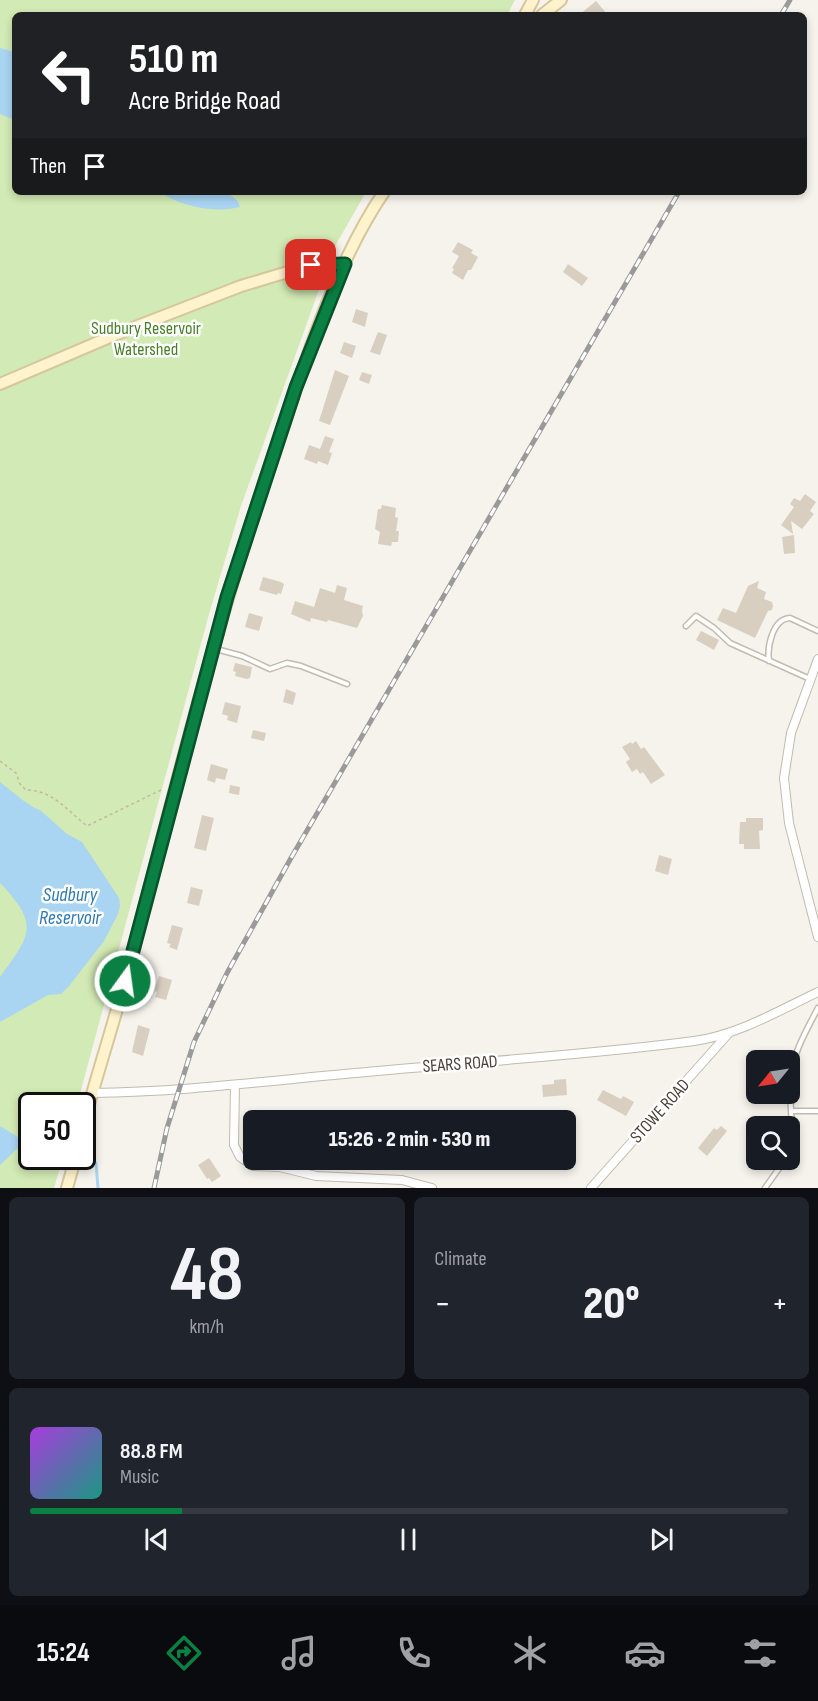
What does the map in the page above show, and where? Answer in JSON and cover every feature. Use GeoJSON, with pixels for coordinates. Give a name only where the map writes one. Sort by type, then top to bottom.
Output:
{"type":"FeatureCollection","features":[{"type":"Feature","properties":{"kind":"main road"},"geometry":{"type":"LineString","coordinates":[[546,12],[561,0]]}},
{"type":"Feature","properties":{"kind":"main road"},"geometry":{"type":"LineString","coordinates":[[92,1092],[125,981],[212,648],[254,513],[296,387],[345,264],[363,224],[382,195]]}},
{"type":"Feature","properties":{"kind":"main road"},"geometry":{"type":"LineString","coordinates":[[0,384],[117,334],[241,286],[311,265],[345,264]]}},
{"type":"Feature","properties":{"kind":"main road"},"geometry":{"type":"LineString","coordinates":[[67,1188],[72,1170]]}},
{"type":"Feature","properties":{"kind":"street"},"geometry":{"type":"LineString","coordinates":[[818,659],[787,748],[784,793],[789,823],[818,937]]}},
{"type":"Feature","properties":{"kind":"street","name":"SEARS ROAD"},"geometry":{"type":"LineString","coordinates":[[96,1093],[149,1092],[234,1085],[662,1046],[714,1039],[818,992]]}},
{"type":"Feature","properties":{"kind":"street","name":"STOWE ROAD"},"geometry":{"type":"LineString","coordinates":[[591,1188],[729,1033]]}},
{"type":"Feature","properties":{"kind":"street"},"geometry":{"type":"LineString","coordinates":[[234,1085],[234,1145],[240,1157],[254,1166],[280,1167],[316,1176],[402,1180],[432,1188]]}},
{"type":"Feature","properties":{"kind":"lane"},"geometry":{"type":"LineString","coordinates":[[686,626],[696,616],[714,628],[730,644],[810,679]]}},
{"type":"Feature","properties":{"kind":"lane"},"geometry":{"type":"LineString","coordinates":[[769,662],[769,644],[780,621],[790,618],[818,631]]}},
{"type":"Feature","properties":{"kind":"lane"},"geometry":{"type":"LineString","coordinates":[[212,648],[242,656],[270,669],[288,663],[302,666],[347,684]]}},
{"type":"Feature","properties":{"kind":"lane"},"geometry":{"type":"LineString","coordinates":[[792,1116],[790,1088],[793,1062],[818,1008]]}},
{"type":"Feature","properties":{"kind":"lane"},"geometry":{"type":"LineString","coordinates":[[793,1111],[818,1111]]}},
{"type":"Feature","properties":{"kind":"lane"},"geometry":{"type":"LineString","coordinates":[[765,1188],[778,1170]]}},
{"type":"Feature","properties":{"kind":"path"},"geometry":{"type":"LineString","coordinates":[[0,761],[16,773],[20,784],[26,790],[38,790],[51,796],[87,826],[165,788],[176,789]]}},
{"type":"Feature","properties":{"kind":"green space","name":"Sudbury Reservoir Watershed"},"geometry":{"type":"Polygon","coordinates":[[[0,0],[515,0],[509,12],[12,12],[12,195],[364,195],[334,248],[241,506],[209,614],[80,1092],[18,1092],[18,1170],[59,1170],[54,1188],[0,1188],[0,0]]]}},
{"type":"Feature","properties":{"kind":"water"},"geometry":{"type":"Polygon","coordinates":[[[0,48],[12,51],[12,119],[0,114],[0,48]]]}},
{"type":"Feature","properties":{"kind":"water"},"geometry":{"type":"Polygon","coordinates":[[[165,195],[230,195],[237,200],[240,207],[200,208],[165,195]]]}},
{"type":"Feature","properties":{"kind":"water","name":"Sudbury Reservoir"},"geometry":{"type":"Polygon","coordinates":[[[0,782],[40,810],[67,834],[82,842],[119,898],[120,906],[104,941],[61,994],[48,995],[0,1022],[0,977],[19,950],[27,930],[21,909],[0,883],[0,782]]]}},
{"type":"Feature","properties":{"kind":"water"},"geometry":{"type":"Polygon","coordinates":[[[0,1126],[18,1137],[18,1148],[0,1165],[0,1126]]]}},
{"type":"Feature","properties":{"kind":"building"},"geometry":{"type":"Polygon","coordinates":[[[596,1],[605,12],[583,12],[596,1]]]}},
{"type":"Feature","properties":{"kind":"building"},"geometry":{"type":"Polygon","coordinates":[[[458,242],[473,250],[471,253],[478,257],[463,280],[452,273],[454,269],[452,268],[459,256],[452,252],[458,242]]]}},
{"type":"Feature","properties":{"kind":"building"},"geometry":{"type":"Polygon","coordinates":[[[568,264],[588,278],[582,286],[563,272],[568,264]]]}},
{"type":"Feature","properties":{"kind":"building"},"geometry":{"type":"Polygon","coordinates":[[[356,309],[368,313],[365,327],[352,322],[356,309]]]}},
{"type":"Feature","properties":{"kind":"building"},"geometry":{"type":"Polygon","coordinates":[[[378,332],[387,335],[380,355],[370,352],[378,332]]]}},
{"type":"Feature","properties":{"kind":"building"},"geometry":{"type":"Polygon","coordinates":[[[344,342],[356,346],[352,358],[340,353],[344,342]]]}},
{"type":"Feature","properties":{"kind":"building"},"geometry":{"type":"Polygon","coordinates":[[[335,370],[349,376],[330,425],[319,421],[335,370]]]}},
{"type":"Feature","properties":{"kind":"building"},"geometry":{"type":"Polygon","coordinates":[[[362,372],[372,375],[369,384],[359,380],[362,372]]]}},
{"type":"Feature","properties":{"kind":"building"},"geometry":{"type":"Polygon","coordinates":[[[325,436],[334,439],[329,452],[332,453],[328,465],[304,459],[309,445],[320,449],[325,436]]]}},
{"type":"Feature","properties":{"kind":"building"},"geometry":{"type":"Polygon","coordinates":[[[805,494],[816,502],[810,511],[814,514],[802,529],[791,521],[793,534],[781,525],[794,507],[790,504],[794,498],[800,501],[805,494]]]}},
{"type":"Feature","properties":{"kind":"building"},"geometry":{"type":"Polygon","coordinates":[[[382,505],[396,508],[398,542],[392,542],[391,546],[378,544],[380,532],[375,529],[378,509],[381,509],[382,505]]]}},
{"type":"Feature","properties":{"kind":"building"},"geometry":{"type":"Polygon","coordinates":[[[794,535],[795,553],[784,554],[782,537],[794,535]]]}},
{"type":"Feature","properties":{"kind":"building"},"geometry":{"type":"Polygon","coordinates":[[[263,577],[284,584],[281,594],[259,590],[263,577]]]}},
{"type":"Feature","properties":{"kind":"building"},"geometry":{"type":"Polygon","coordinates":[[[759,581],[757,588],[766,592],[764,599],[772,602],[773,606],[772,610],[768,611],[755,638],[717,620],[723,608],[736,613],[748,586],[759,581]]]}},
{"type":"Feature","properties":{"kind":"building"},"geometry":{"type":"Polygon","coordinates":[[[337,585],[347,588],[344,600],[363,606],[363,616],[357,628],[328,620],[327,622],[311,618],[310,622],[291,614],[295,601],[314,607],[320,588],[335,593],[337,585]]]}},
{"type":"Feature","properties":{"kind":"building"},"geometry":{"type":"Polygon","coordinates":[[[249,613],[263,617],[259,631],[245,627],[249,613]]]}},
{"type":"Feature","properties":{"kind":"building"},"geometry":{"type":"Polygon","coordinates":[[[701,631],[719,640],[714,650],[696,640],[701,631]]]}},
{"type":"Feature","properties":{"kind":"building"},"geometry":{"type":"Polygon","coordinates":[[[235,663],[252,667],[250,678],[235,676],[236,672],[233,671],[235,663]]]}},
{"type":"Feature","properties":{"kind":"building"},"geometry":{"type":"Polygon","coordinates":[[[286,689],[296,693],[293,705],[283,702],[286,689]]]}},
{"type":"Feature","properties":{"kind":"building"},"geometry":{"type":"Polygon","coordinates":[[[225,702],[241,706],[237,723],[227,720],[228,716],[222,714],[225,702]]]}},
{"type":"Feature","properties":{"kind":"building"},"geometry":{"type":"Polygon","coordinates":[[[253,730],[266,733],[264,741],[251,738],[253,730]]]}},
{"type":"Feature","properties":{"kind":"building"},"geometry":{"type":"Polygon","coordinates":[[[636,741],[641,749],[644,747],[665,775],[651,784],[643,772],[640,774],[637,769],[632,772],[626,762],[630,759],[622,747],[636,741]]]}},
{"type":"Feature","properties":{"kind":"building"},"geometry":{"type":"Polygon","coordinates":[[[211,764],[228,769],[225,780],[216,778],[215,783],[207,780],[211,764]]]}},
{"type":"Feature","properties":{"kind":"building"},"geometry":{"type":"Polygon","coordinates":[[[230,785],[240,787],[239,795],[229,793],[230,785]]]}},
{"type":"Feature","properties":{"kind":"building"},"geometry":{"type":"Polygon","coordinates":[[[202,815],[214,818],[206,851],[194,848],[202,815]]]}},
{"type":"Feature","properties":{"kind":"building"},"geometry":{"type":"Polygon","coordinates":[[[746,818],[763,818],[763,830],[759,831],[760,849],[744,849],[744,844],[739,844],[740,822],[746,822],[746,818]]]}},
{"type":"Feature","properties":{"kind":"building"},"geometry":{"type":"Polygon","coordinates":[[[659,855],[672,859],[668,875],[655,871],[659,855]]]}},
{"type":"Feature","properties":{"kind":"building"},"geometry":{"type":"Polygon","coordinates":[[[191,887],[203,890],[199,906],[187,903],[191,887]]]}},
{"type":"Feature","properties":{"kind":"building"},"geometry":{"type":"Polygon","coordinates":[[[172,925],[183,928],[177,950],[169,947],[171,944],[167,943],[172,925]]]}},
{"type":"Feature","properties":{"kind":"building"},"geometry":{"type":"Polygon","coordinates":[[[159,976],[172,980],[166,1000],[155,997],[157,992],[154,991],[159,976]]]}},
{"type":"Feature","properties":{"kind":"building"},"geometry":{"type":"Polygon","coordinates":[[[138,1025],[150,1029],[143,1056],[132,1052],[138,1025]]]}},
{"type":"Feature","properties":{"kind":"building"},"geometry":{"type":"Polygon","coordinates":[[[566,1079],[567,1095],[543,1097],[542,1085],[554,1084],[554,1080],[566,1079]]]}},
{"type":"Feature","properties":{"kind":"building"},"geometry":{"type":"Polygon","coordinates":[[[603,1090],[621,1099],[623,1096],[634,1102],[626,1116],[597,1100],[603,1090]]]}},
{"type":"Feature","properties":{"kind":"building"},"geometry":{"type":"Polygon","coordinates":[[[721,1126],[727,1131],[707,1156],[698,1148],[714,1128],[717,1130],[721,1126]]]}},
{"type":"Feature","properties":{"kind":"building"},"geometry":{"type":"Polygon","coordinates":[[[209,1158],[221,1176],[212,1182],[209,1178],[207,1179],[198,1165],[209,1158]]]}},
{"type":"Feature","properties":{"kind":"waterway"},"geometry":{"type":"LineString","coordinates":[[96,1163],[98,1188]]}},
{"type":"Feature","properties":{"kind":"railway"},"geometry":{"type":"LineString","coordinates":[[783,12],[790,0]]}},
{"type":"Feature","properties":{"kind":"railway"},"geometry":{"type":"LineString","coordinates":[[154,1188],[167,1128],[194,1042],[227,973],[291,858],[677,195]]}},
{"type":"Feature","properties":{"kind":"route"},"geometry":{"type":"LineString","coordinates":[[125,981],[227,597],[296,387],[345,264],[311,265]]}}]}
